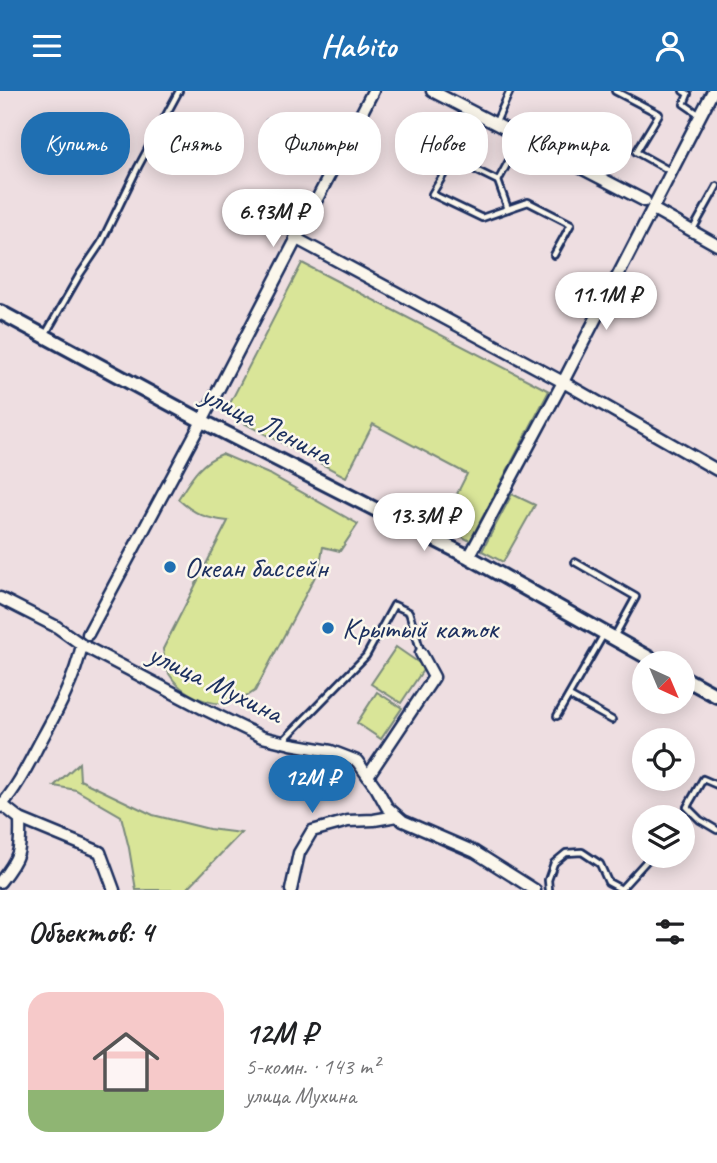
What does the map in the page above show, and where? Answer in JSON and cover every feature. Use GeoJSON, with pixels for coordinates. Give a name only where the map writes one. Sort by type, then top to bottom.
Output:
{"type":"FeatureCollection","features":[{"type":"Feature","properties":{"kind":"main road","name":"улица Ленина"},"geometry":{"type":"LineString","coordinates":[[0,312],[202,421],[469,557],[636,651]]}},
{"type":"Feature","properties":{"kind":"main road"},"geometry":{"type":"LineString","coordinates":[[695,684],[717,696]]}},
{"type":"Feature","properties":{"kind":"street"},"geometry":{"type":"LineString","coordinates":[[362,112],[373,91]]}},
{"type":"Feature","properties":{"kind":"street"},"geometry":{"type":"LineString","coordinates":[[432,91],[502,128]]}},
{"type":"Feature","properties":{"kind":"street"},"geometry":{"type":"LineString","coordinates":[[469,557],[563,382],[649,205],[671,171],[713,91]]}},
{"type":"Feature","properties":{"kind":"street"},"geometry":{"type":"LineString","coordinates":[[88,634],[329,175]]}},
{"type":"Feature","properties":{"kind":"street"},"geometry":{"type":"LineString","coordinates":[[592,175],[717,245]]}},
{"type":"Feature","properties":{"kind":"street"},"geometry":{"type":"LineString","coordinates":[[295,238],[563,382],[717,470]]}},
{"type":"Feature","properties":{"kind":"street","name":"улица Мухина"},"geometry":{"type":"LineString","coordinates":[[0,598],[57,627],[82,645],[262,737],[331,751],[357,761],[387,807],[403,821],[475,852],[536,890]]}},
{"type":"Feature","properties":{"kind":"street"},"geometry":{"type":"LineString","coordinates":[[82,645],[77,669],[57,710],[28,765],[1,805],[20,818],[100,852],[114,890]]}},
{"type":"Feature","properties":{"kind":"street"},"geometry":{"type":"LineString","coordinates":[[368,776],[434,677],[421,653]]}},
{"type":"Feature","properties":{"kind":"street"},"geometry":{"type":"LineString","coordinates":[[291,890],[299,853],[312,831],[348,821],[397,816]]}},
{"type":"Feature","properties":{"kind":"street"},"geometry":{"type":"LineString","coordinates":[[0,882],[16,862],[21,840],[20,818]]}},
{"type":"Feature","properties":{"kind":"lane"},"geometry":{"type":"LineString","coordinates":[[45,335],[101,243],[179,91]]}},
{"type":"Feature","properties":{"kind":"lane"},"geometry":{"type":"LineString","coordinates":[[495,124],[510,91]]}},
{"type":"Feature","properties":{"kind":"lane"},"geometry":{"type":"LineString","coordinates":[[615,91],[659,114],[636,152],[671,171]]}},
{"type":"Feature","properties":{"kind":"lane"},"geometry":{"type":"LineString","coordinates":[[682,91],[688,94],[684,104],[701,115]]}},
{"type":"Feature","properties":{"kind":"lane"},"geometry":{"type":"LineString","coordinates":[[508,208],[498,181],[453,159],[432,194],[482,218],[528,202],[570,224],[555,255]]}},
{"type":"Feature","properties":{"kind":"lane"},"geometry":{"type":"LineString","coordinates":[[498,181],[502,174]]}},
{"type":"Feature","properties":{"kind":"lane"},"geometry":{"type":"LineString","coordinates":[[692,231],[717,186]]}},
{"type":"Feature","properties":{"kind":"lane"},"geometry":{"type":"LineString","coordinates":[[557,716],[636,597],[575,562]]}},
{"type":"Feature","properties":{"kind":"lane"},"geometry":{"type":"LineString","coordinates":[[282,742],[366,656],[394,605],[409,612],[421,653]]}},
{"type":"Feature","properties":{"kind":"lane"},"geometry":{"type":"LineString","coordinates":[[569,696],[612,720]]}},
{"type":"Feature","properties":{"kind":"lane"},"geometry":{"type":"LineString","coordinates":[[717,785],[703,779],[687,807],[700,820],[717,829]]}},
{"type":"Feature","properties":{"kind":"lane"},"geometry":{"type":"LineString","coordinates":[[549,890],[548,880],[554,863],[566,853],[582,852],[600,864],[608,882],[621,889],[640,868]]}},
{"type":"Feature","properties":{"kind":"green space"},"geometry":{"type":"Polygon","coordinates":[[[302,263],[549,391],[470,541],[441,526],[467,474],[373,424],[346,477],[225,413],[302,263]]]}},
{"type":"Feature","properties":{"kind":"green space"},"geometry":{"type":"Polygon","coordinates":[[[222,454],[271,475],[358,524],[340,551],[323,547],[319,569],[255,691],[229,703],[196,697],[177,684],[165,665],[163,649],[228,521],[201,515],[178,499],[201,467],[222,454]]]}},
{"type":"Feature","properties":{"kind":"green space"},"geometry":{"type":"Polygon","coordinates":[[[512,494],[535,505],[503,562],[482,551],[512,494]]]}},
{"type":"Feature","properties":{"kind":"green space"},"geometry":{"type":"Polygon","coordinates":[[[396,647],[425,667],[401,703],[371,684],[396,647]]]}},
{"type":"Feature","properties":{"kind":"green space"},"geometry":{"type":"Polygon","coordinates":[[[377,692],[402,708],[381,739],[357,723],[377,692]]]}},
{"type":"Feature","properties":{"kind":"green space"},"geometry":{"type":"Polygon","coordinates":[[[79,763],[80,780],[153,815],[209,829],[241,833],[186,890],[136,890],[121,816],[76,790],[54,786],[79,763]]]}},
{"type":"Feature","properties":{"kind":"place","name":"Океан бассейн"},"geometry":{"type":"Point","coordinates":[170,567]}},
{"type":"Feature","properties":{"kind":"place","name":"Крытый каток"},"geometry":{"type":"Point","coordinates":[328,628]}}]}
